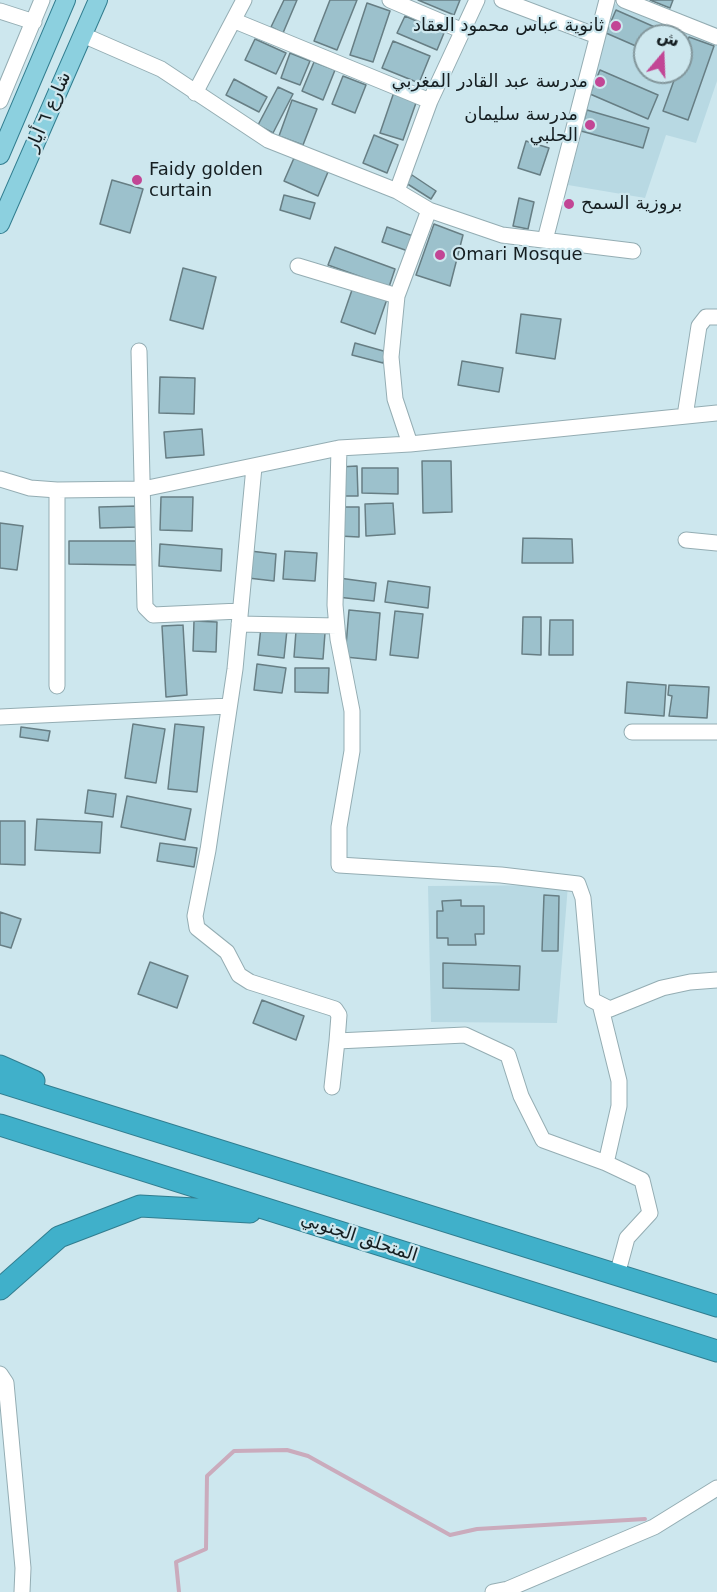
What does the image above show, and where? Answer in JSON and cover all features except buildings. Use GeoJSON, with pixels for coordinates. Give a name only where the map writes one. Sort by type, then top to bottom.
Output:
{"type":"FeatureCollection","features":[{"type":"Feature","properties":{"kind":"highway"},"geometry":{"type":"LineString","coordinates":[[0,1066],[97,1111]]}},
{"type":"Feature","properties":{"kind":"highway"},"geometry":{"type":"LineString","coordinates":[[0,1082],[717,1306]]}},
{"type":"Feature","properties":{"kind":"highway","name":"المتحلق الجنوبي"},"geometry":{"type":"LineString","coordinates":[[0,1125],[717,1351]]}},
{"type":"Feature","properties":{"kind":"highway"},"geometry":{"type":"LineString","coordinates":[[0,1289],[59,1237],[140,1206],[289,1216]]}},
{"type":"Feature","properties":{"kind":"main road","name":"شارع ٦ أيار"},"geometry":{"type":"LineString","coordinates":[[0,155],[66,0]]}},
{"type":"Feature","properties":{"kind":"main road","name":"شارع ٦ أيار"},"geometry":{"type":"LineString","coordinates":[[0,224],[98,0]]}},
{"type":"Feature","properties":{"kind":"street"},"geometry":{"type":"LineString","coordinates":[[0,101],[42,0]]}},
{"type":"Feature","properties":{"kind":"street"},"geometry":{"type":"LineString","coordinates":[[195,93],[235,21],[244,0]]}},
{"type":"Feature","properties":{"kind":"street"},"geometry":{"type":"LineString","coordinates":[[390,0],[463,31]]}},
{"type":"Feature","properties":{"kind":"street"},"geometry":{"type":"LineString","coordinates":[[397,191],[430,101],[477,0]]}},
{"type":"Feature","properties":{"kind":"street"},"geometry":{"type":"LineString","coordinates":[[502,0],[597,36]]}},
{"type":"Feature","properties":{"kind":"street"},"geometry":{"type":"LineString","coordinates":[[545,240],[607,0]]}},
{"type":"Feature","properties":{"kind":"street"},"geometry":{"type":"LineString","coordinates":[[624,0],[717,37]]}},
{"type":"Feature","properties":{"kind":"street"},"geometry":{"type":"LineString","coordinates":[[0,11],[34,22]]}},
{"type":"Feature","properties":{"kind":"street"},"geometry":{"type":"LineString","coordinates":[[235,21],[430,101]]}},
{"type":"Feature","properties":{"kind":"street"},"geometry":{"type":"LineString","coordinates":[[83,35],[161,69],[268,140],[397,191],[429,210],[502,235],[633,251]]}},
{"type":"Feature","properties":{"kind":"street"},"geometry":{"type":"LineString","coordinates":[[410,444],[395,399],[391,357],[397,297],[429,210]]}},
{"type":"Feature","properties":{"kind":"street"},"geometry":{"type":"LineString","coordinates":[[298,266],[397,297]]}},
{"type":"Feature","properties":{"kind":"street"},"geometry":{"type":"LineString","coordinates":[[685,416],[699,326],[705,317],[717,317]]}},
{"type":"Feature","properties":{"kind":"street"},"geometry":{"type":"LineString","coordinates":[[139,351],[145,607],[147,612],[153,615],[240,618],[337,626]]}},
{"type":"Feature","properties":{"kind":"street"},"geometry":{"type":"LineString","coordinates":[[0,480],[30,488],[57,490],[142,489],[339,448],[410,444],[717,413]]}},
{"type":"Feature","properties":{"kind":"street"},"geometry":{"type":"LineString","coordinates":[[339,448],[335,553],[337,626],[352,711],[352,751],[339,827],[339,865],[501,875],[578,884],[583,898],[592,1000],[610,1009],[662,988],[690,982],[717,980]]}},
{"type":"Feature","properties":{"kind":"street"},"geometry":{"type":"LineString","coordinates":[[254,467],[230,706],[208,850],[195,916],[197,928],[227,952],[239,975],[250,982],[335,1010],[339,1015],[338,1041],[332,1087]]}},
{"type":"Feature","properties":{"kind":"street"},"geometry":{"type":"LineString","coordinates":[[57,490],[57,686]]}},
{"type":"Feature","properties":{"kind":"street"},"geometry":{"type":"LineString","coordinates":[[686,540],[717,543]]}},
{"type":"Feature","properties":{"kind":"street"},"geometry":{"type":"LineString","coordinates":[[0,717],[230,706]]}},
{"type":"Feature","properties":{"kind":"street"},"geometry":{"type":"LineString","coordinates":[[632,732],[717,732]]}},
{"type":"Feature","properties":{"kind":"street"},"geometry":{"type":"LineString","coordinates":[[600,1004],[619,1081],[619,1106],[606,1163]]}},
{"type":"Feature","properties":{"kind":"street"},"geometry":{"type":"LineString","coordinates":[[338,1041],[465,1035],[508,1055],[521,1096],[543,1140],[606,1163],[642,1180],[650,1214],[627,1238],[617,1275]]}},
{"type":"Feature","properties":{"kind":"street"},"geometry":{"type":"LineString","coordinates":[[2,1380],[23,1568],[22,1592]]}},
{"type":"Feature","properties":{"kind":"street"},"geometry":{"type":"LineString","coordinates":[[493,1592],[508,1589],[654,1527],[717,1488]]}},
{"type":"Feature","properties":{"kind":"shaded area"},"geometry":{"type":"Polygon","coordinates":[[[613,3],[668,24],[633,24],[633,84],[693,84],[693,34],[717,43],[717,81],[696,143],[666,135],[645,198],[568,185],[613,3]]]}},
{"type":"Feature","properties":{"kind":"shaded area"},"geometry":{"type":"Polygon","coordinates":[[[568,885],[557,1023],[431,1022],[428,886],[568,885]]]}},
{"type":"Feature","properties":{"kind":"waterway"},"geometry":{"type":"LineString","coordinates":[[179,1592],[176,1562],[206,1549],[207,1476],[234,1451],[287,1450],[308,1456],[450,1535],[477,1529],[645,1519]]}},
{"type":"Feature","properties":{"kind":"place","name":"ثانوية عباس محمود العقاد"},"geometry":{"type":"Point","coordinates":[616,26]}},
{"type":"Feature","properties":{"kind":"place","name":"مدرسة عبد القادر المغربي"},"geometry":{"type":"Point","coordinates":[600,82]}},
{"type":"Feature","properties":{"kind":"place","name":"مدرسة سليمان الحلبي"},"geometry":{"type":"Point","coordinates":[590,125]}},
{"type":"Feature","properties":{"kind":"place","name":"Faidy golden curtain"},"geometry":{"type":"Point","coordinates":[137,180]}},
{"type":"Feature","properties":{"kind":"place","name":"بروزية السمح"},"geometry":{"type":"Point","coordinates":[569,204]}},
{"type":"Feature","properties":{"kind":"place","name":"Omari Mosque"},"geometry":{"type":"Point","coordinates":[440,255]}}]}
